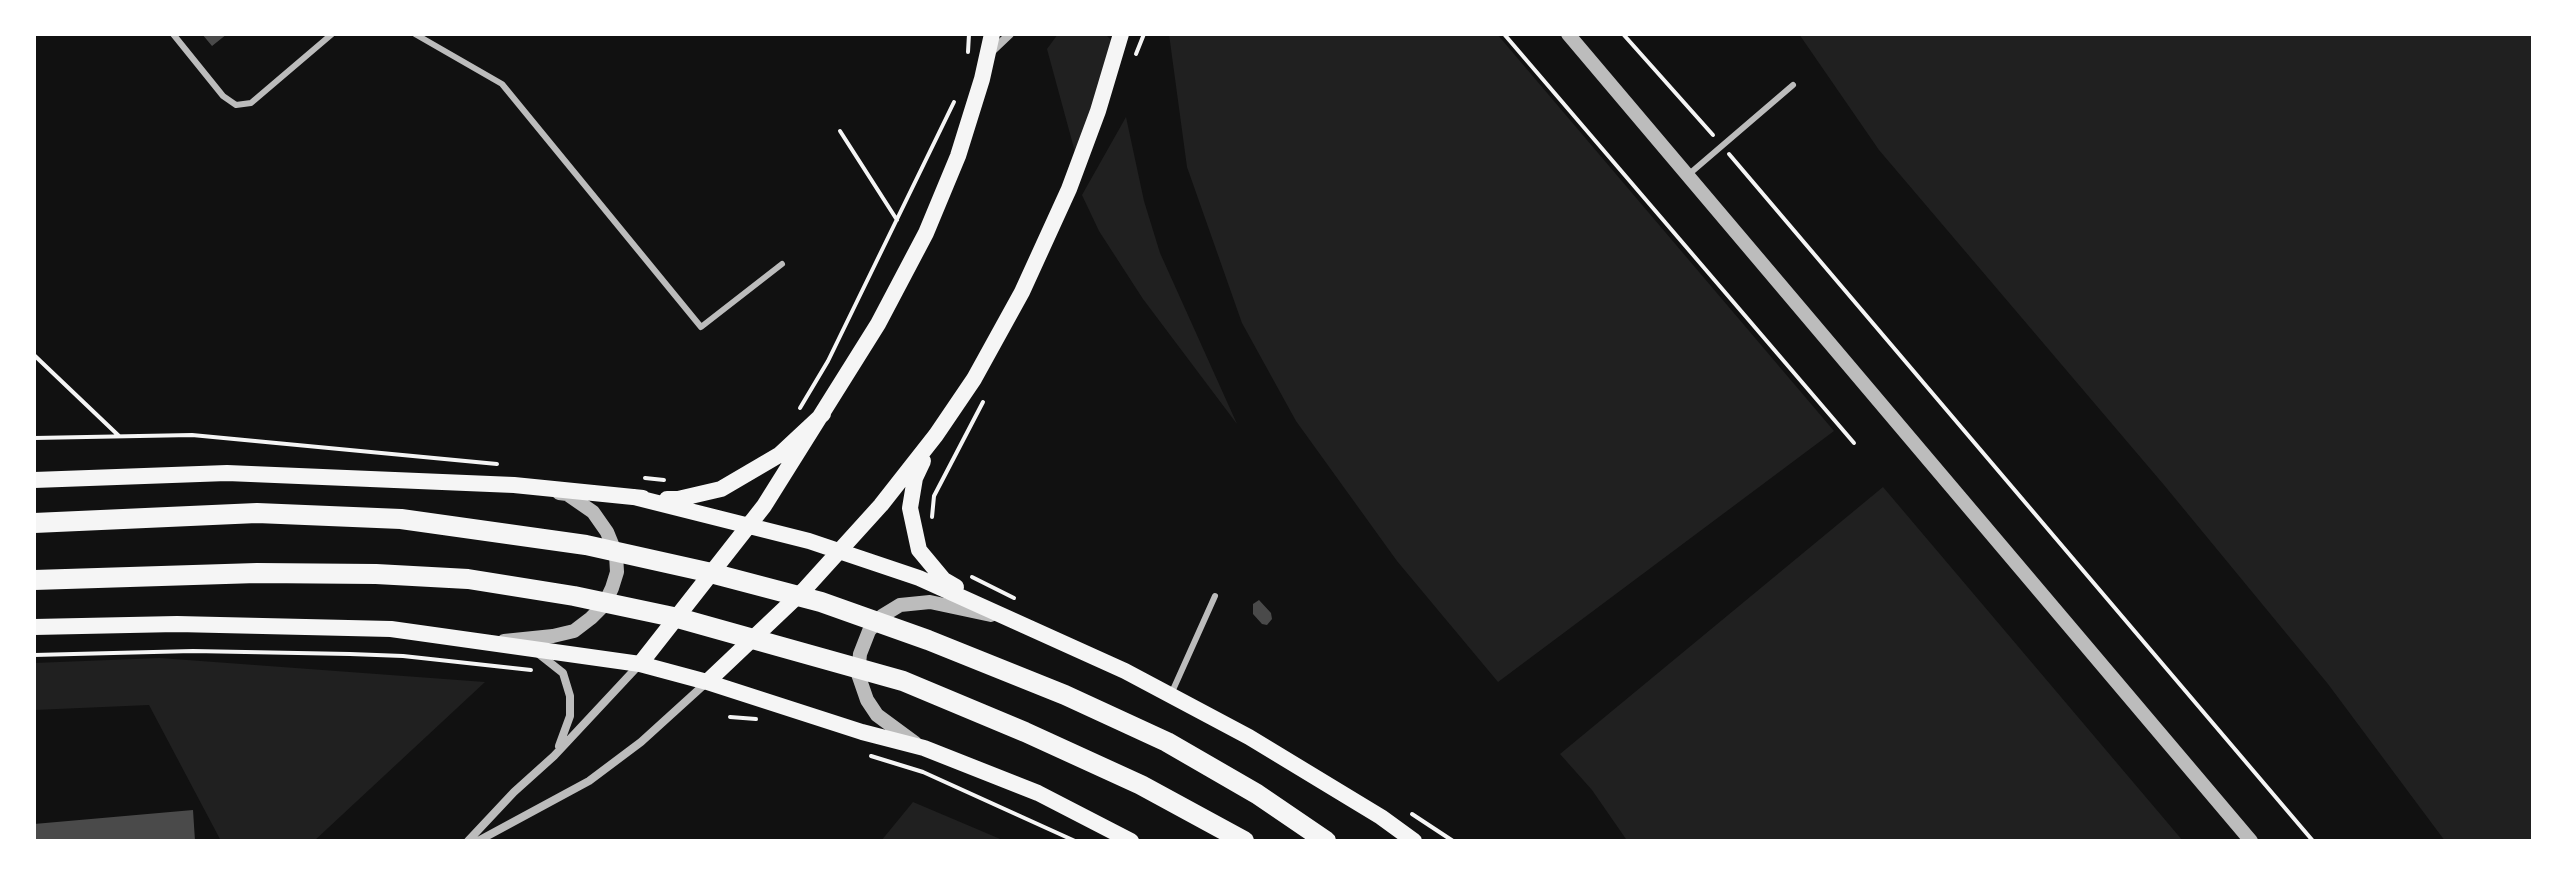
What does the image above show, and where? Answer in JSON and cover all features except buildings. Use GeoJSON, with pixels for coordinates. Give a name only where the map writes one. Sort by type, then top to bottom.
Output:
{"type":"FeatureCollection","features":[{"type":"Feature","properties":{"kind":"highway"},"geometry":{"type":"LineString","coordinates":[[34,523],[257,513],[401,519],[586,545],[707,572],[821,602],[928,640],[1065,695],[1167,742],[1257,794],[1326,841]]}},
{"type":"Feature","properties":{"kind":"highway"},"geometry":{"type":"LineString","coordinates":[[34,580],[257,573],[468,579],[574,596],[678,618],[903,681],[1141,785],[1244,841]]}},
{"type":"Feature","properties":{"kind":"main road"},"geometry":{"type":"LineString","coordinates":[[640,664],[750,526],[878,324],[926,233],[958,156],[992,34]]}},
{"type":"Feature","properties":{"kind":"main road"},"geometry":{"type":"LineString","coordinates":[[707,682],[767,628],[881,505],[936,435],[974,379],[1022,292],[1069,189],[1120,39]]}},
{"type":"Feature","properties":{"kind":"main road"},"geometry":{"type":"LineString","coordinates":[[34,480],[227,473],[514,485],[678,499],[721,489],[779,455],[823,414]]}},
{"type":"Feature","properties":{"kind":"main road"},"geometry":{"type":"LineString","coordinates":[[936,435],[915,478],[910,508],[919,550],[944,580],[1011,619]]}},
{"type":"Feature","properties":{"kind":"main road"},"geometry":{"type":"LineString","coordinates":[[634,497],[840,551],[919,578],[1125,671],[1249,737],[1381,817],[1414,841]]}},
{"type":"Feature","properties":{"kind":"main road"},"geometry":{"type":"LineString","coordinates":[[34,627],[177,624],[391,629],[640,664],[924,748],[1038,793],[1131,841]]}},
{"type":"Feature","properties":{"kind":"street"},"geometry":{"type":"LineString","coordinates":[[989,53],[1010,34]]}},
{"type":"Feature","properties":{"kind":"street"},"geometry":{"type":"LineString","coordinates":[[1568,34],[2251,841]]}},
{"type":"Feature","properties":{"kind":"street"},"geometry":{"type":"LineString","coordinates":[[492,642],[574,631],[604,605],[617,572],[616,554],[607,532],[593,512],[567,494],[514,485]]}},
{"type":"Feature","properties":{"kind":"street"},"geometry":{"type":"LineString","coordinates":[[924,748],[877,715],[867,700],[858,674],[860,654],[869,631],[882,616],[900,605],[930,602],[1011,619]]}},
{"type":"Feature","properties":{"kind":"street"},"geometry":{"type":"LineString","coordinates":[[492,642],[537,652],[563,673],[570,696],[570,716],[554,756]]}},
{"type":"Feature","properties":{"kind":"street"},"geometry":{"type":"LineString","coordinates":[[468,841],[514,792],[554,756],[640,664]]}},
{"type":"Feature","properties":{"kind":"street"},"geometry":{"type":"LineString","coordinates":[[478,841],[589,781],[641,742],[707,682]]}},
{"type":"Feature","properties":{"kind":"lane"},"geometry":{"type":"LineString","coordinates":[[173,34],[223,96],[236,105],[251,103],[332,34]]}},
{"type":"Feature","properties":{"kind":"lane"},"geometry":{"type":"LineString","coordinates":[[415,34],[502,84],[701,327],[782,264]]}},
{"type":"Feature","properties":{"kind":"lane"},"geometry":{"type":"LineString","coordinates":[[1688,175],[1793,85]]}},
{"type":"Feature","properties":{"kind":"lane"},"geometry":{"type":"LineString","coordinates":[[1170,695],[1215,596]]}},
{"type":"Feature","properties":{"kind":"path"},"geometry":{"type":"LineString","coordinates":[[967,61],[969,34]]}},
{"type":"Feature","properties":{"kind":"path"},"geometry":{"type":"LineString","coordinates":[[1504,34],[1854,443]]}},
{"type":"Feature","properties":{"kind":"path"},"geometry":{"type":"LineString","coordinates":[[1623,34],[1722,145],[2313,841]]}},
{"type":"Feature","properties":{"kind":"path"},"geometry":{"type":"LineString","coordinates":[[796,414],[828,361],[953,102]]}},
{"type":"Feature","properties":{"kind":"path"},"geometry":{"type":"LineString","coordinates":[[840,131],[897,221]]}},
{"type":"Feature","properties":{"kind":"path"},"geometry":{"type":"LineString","coordinates":[[34,355],[119,436]]}},
{"type":"Feature","properties":{"kind":"path"},"geometry":{"type":"LineString","coordinates":[[34,438],[192,435],[506,465]]}},
{"type":"Feature","properties":{"kind":"path"},"geometry":{"type":"LineString","coordinates":[[643,478],[676,480]]}},
{"type":"Feature","properties":{"kind":"path"},"geometry":{"type":"LineString","coordinates":[[34,655],[193,651],[350,654],[403,656],[531,670]]}},
{"type":"Feature","properties":{"kind":"path"},"geometry":{"type":"LineString","coordinates":[[730,717],[767,723]]}},
{"type":"Feature","properties":{"kind":"path"},"geometry":{"type":"LineString","coordinates":[[865,754],[923,772],[1075,841]]}},
{"type":"Feature","properties":{"kind":"shaded area"},"geometry":{"type":"Polygon","coordinates":[[[1058,34],[1105,34],[1113,42],[1115,69],[1075,152],[1047,49],[1058,34]]]}},
{"type":"Feature","properties":{"kind":"shaded area"},"geometry":{"type":"Polygon","coordinates":[[[1169,34],[1497,34],[1834,431],[1498,682],[1397,561],[1296,421],[1242,323],[1187,167],[1169,34]]]}},
{"type":"Feature","properties":{"kind":"shaded area"},"geometry":{"type":"Polygon","coordinates":[[[1799,34],[2533,34],[2533,841],[2445,841],[2328,684],[2164,485],[1879,150],[1799,34]]]}},
{"type":"Feature","properties":{"kind":"shaded area"},"geometry":{"type":"Polygon","coordinates":[[[1126,117],[1144,201],[1160,253],[1237,424],[1143,299],[1099,231],[1082,195],[1126,117]]]}},
{"type":"Feature","properties":{"kind":"shaded area"},"geometry":{"type":"Polygon","coordinates":[[[1883,487],[2183,841],[1626,839],[1592,790],[1560,754],[1883,487]]]}},
{"type":"Feature","properties":{"kind":"shaded area"},"geometry":{"type":"Polygon","coordinates":[[[160,658],[485,682],[314,841],[221,841],[149,705],[34,710],[34,663],[160,658]]]}},
{"type":"Feature","properties":{"kind":"shaded area"},"geometry":{"type":"Polygon","coordinates":[[[913,802],[1005,841],[881,841],[913,802]]]}}]}
